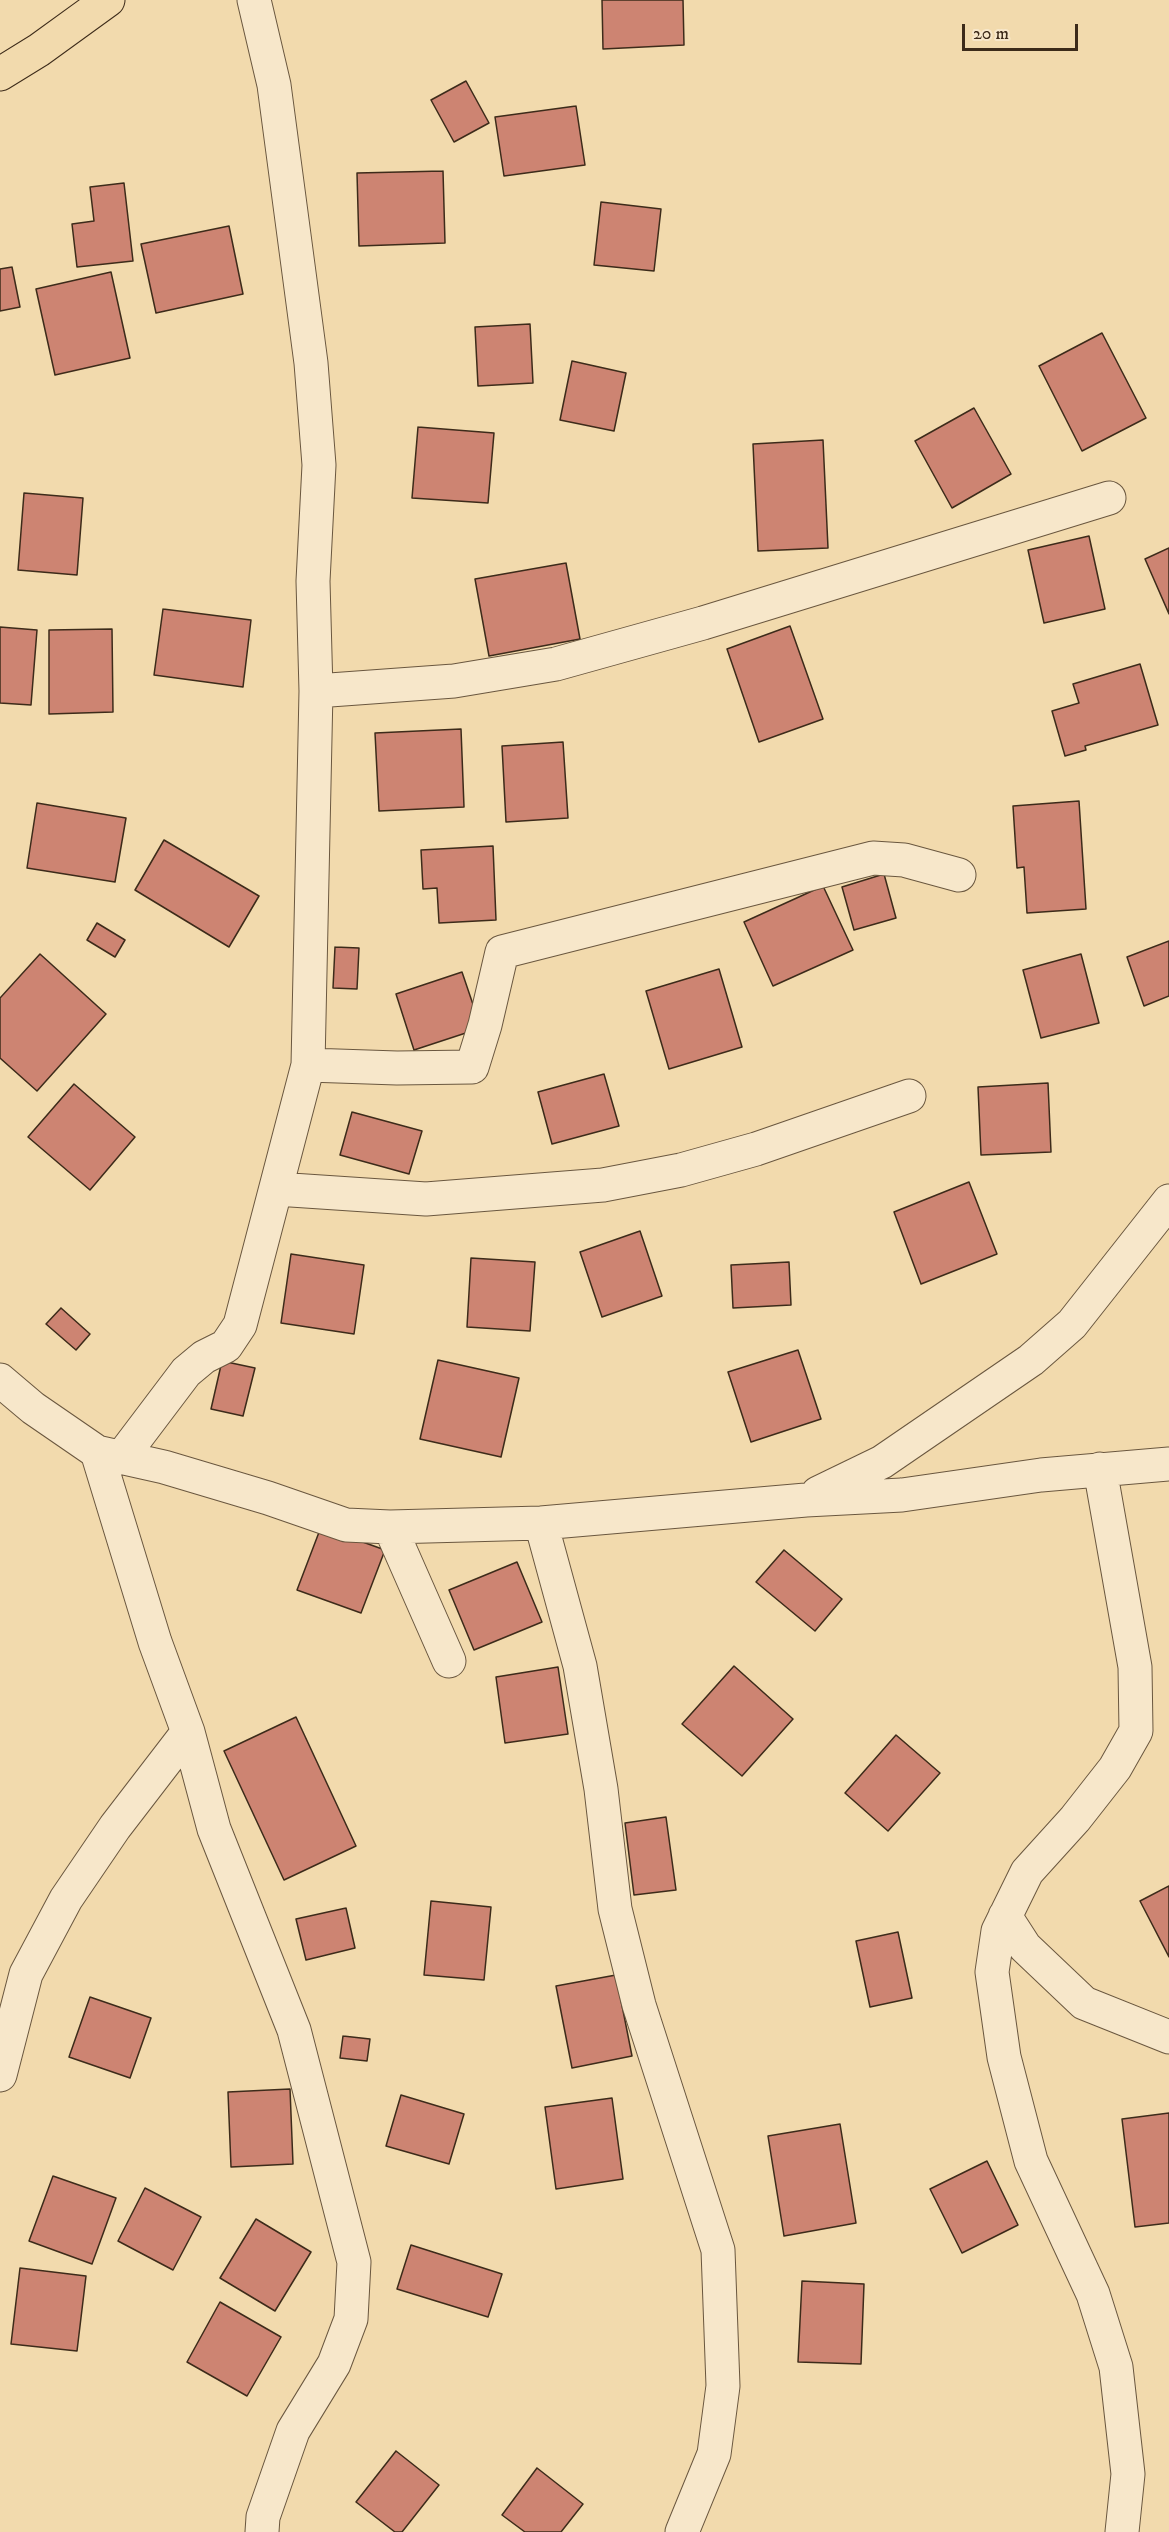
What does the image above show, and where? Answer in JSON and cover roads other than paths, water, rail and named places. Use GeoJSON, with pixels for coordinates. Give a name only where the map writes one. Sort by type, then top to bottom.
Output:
{"type":"FeatureCollection","features":[{"type":"Feature","properties":{"kind":"main road"},"geometry":{"type":"LineString","coordinates":[[0,74],[39,50],[108,0]]}},
{"type":"Feature","properties":{"kind":"street"},"geometry":{"type":"LineString","coordinates":[[109,1455],[186,1372],[204,1357],[226,1346],[240,1325],[308,1065],[316,691],[313,581],[319,465],[311,363],[274,85],[254,0]]}},
{"type":"Feature","properties":{"kind":"street"},"geometry":{"type":"LineString","coordinates":[[316,691],[454,681],[556,664],[703,623],[1109,498]]}},
{"type":"Feature","properties":{"kind":"street"},"geometry":{"type":"LineString","coordinates":[[308,1065],[472,1067],[485,1025],[502,952],[873,858],[904,860],[959,875]]}},
{"type":"Feature","properties":{"kind":"street"},"geometry":{"type":"LineString","coordinates":[[276,1189],[426,1199],[603,1185],[681,1170],[756,1149],[909,1096]]}},
{"type":"Feature","properties":{"kind":"street"},"geometry":{"type":"LineString","coordinates":[[806,1500],[882,1462],[1031,1360],[1072,1324],[1169,1201]]}},
{"type":"Feature","properties":{"kind":"street"},"geometry":{"type":"LineString","coordinates":[[0,1380],[33,1408],[109,1455],[164,1467],[268,1498],[346,1525],[390,1527],[542,1523],[806,1500],[902,1496],[1041,1475],[1169,1464]]}},
{"type":"Feature","properties":{"kind":"street"},"geometry":{"type":"LineString","coordinates":[[109,1455],[155,1642],[188,1732],[214,1829],[294,2030],[354,2262],[351,2319],[334,2364],[293,2431],[263,2517],[262,2532]]}},
{"type":"Feature","properties":{"kind":"street"},"geometry":{"type":"LineString","coordinates":[[1100,1469],[1135,1667],[1136,1731],[1115,1768],[1075,1819],[1027,1872],[998,1931],[992,1972],[1004,2057],[1031,2161],[1093,2294],[1116,2367],[1128,2474],[1122,2532]]}},
{"type":"Feature","properties":{"kind":"street"},"geometry":{"type":"LineString","coordinates":[[542,1523],[580,1666],[601,1789],[615,1909],[639,2005],[718,2250],[722,2397],[714,2454],[682,2532]]}},
{"type":"Feature","properties":{"kind":"street"},"geometry":{"type":"LineString","coordinates":[[390,1527],[449,1661]]}},
{"type":"Feature","properties":{"kind":"street"},"geometry":{"type":"LineString","coordinates":[[0,2075],[26,1974],[66,1899],[115,1827],[188,1732]]}},
{"type":"Feature","properties":{"kind":"street"},"geometry":{"type":"LineString","coordinates":[[1005,1916],[1025,1947],[1084,2003],[1169,2037]]}}]}
